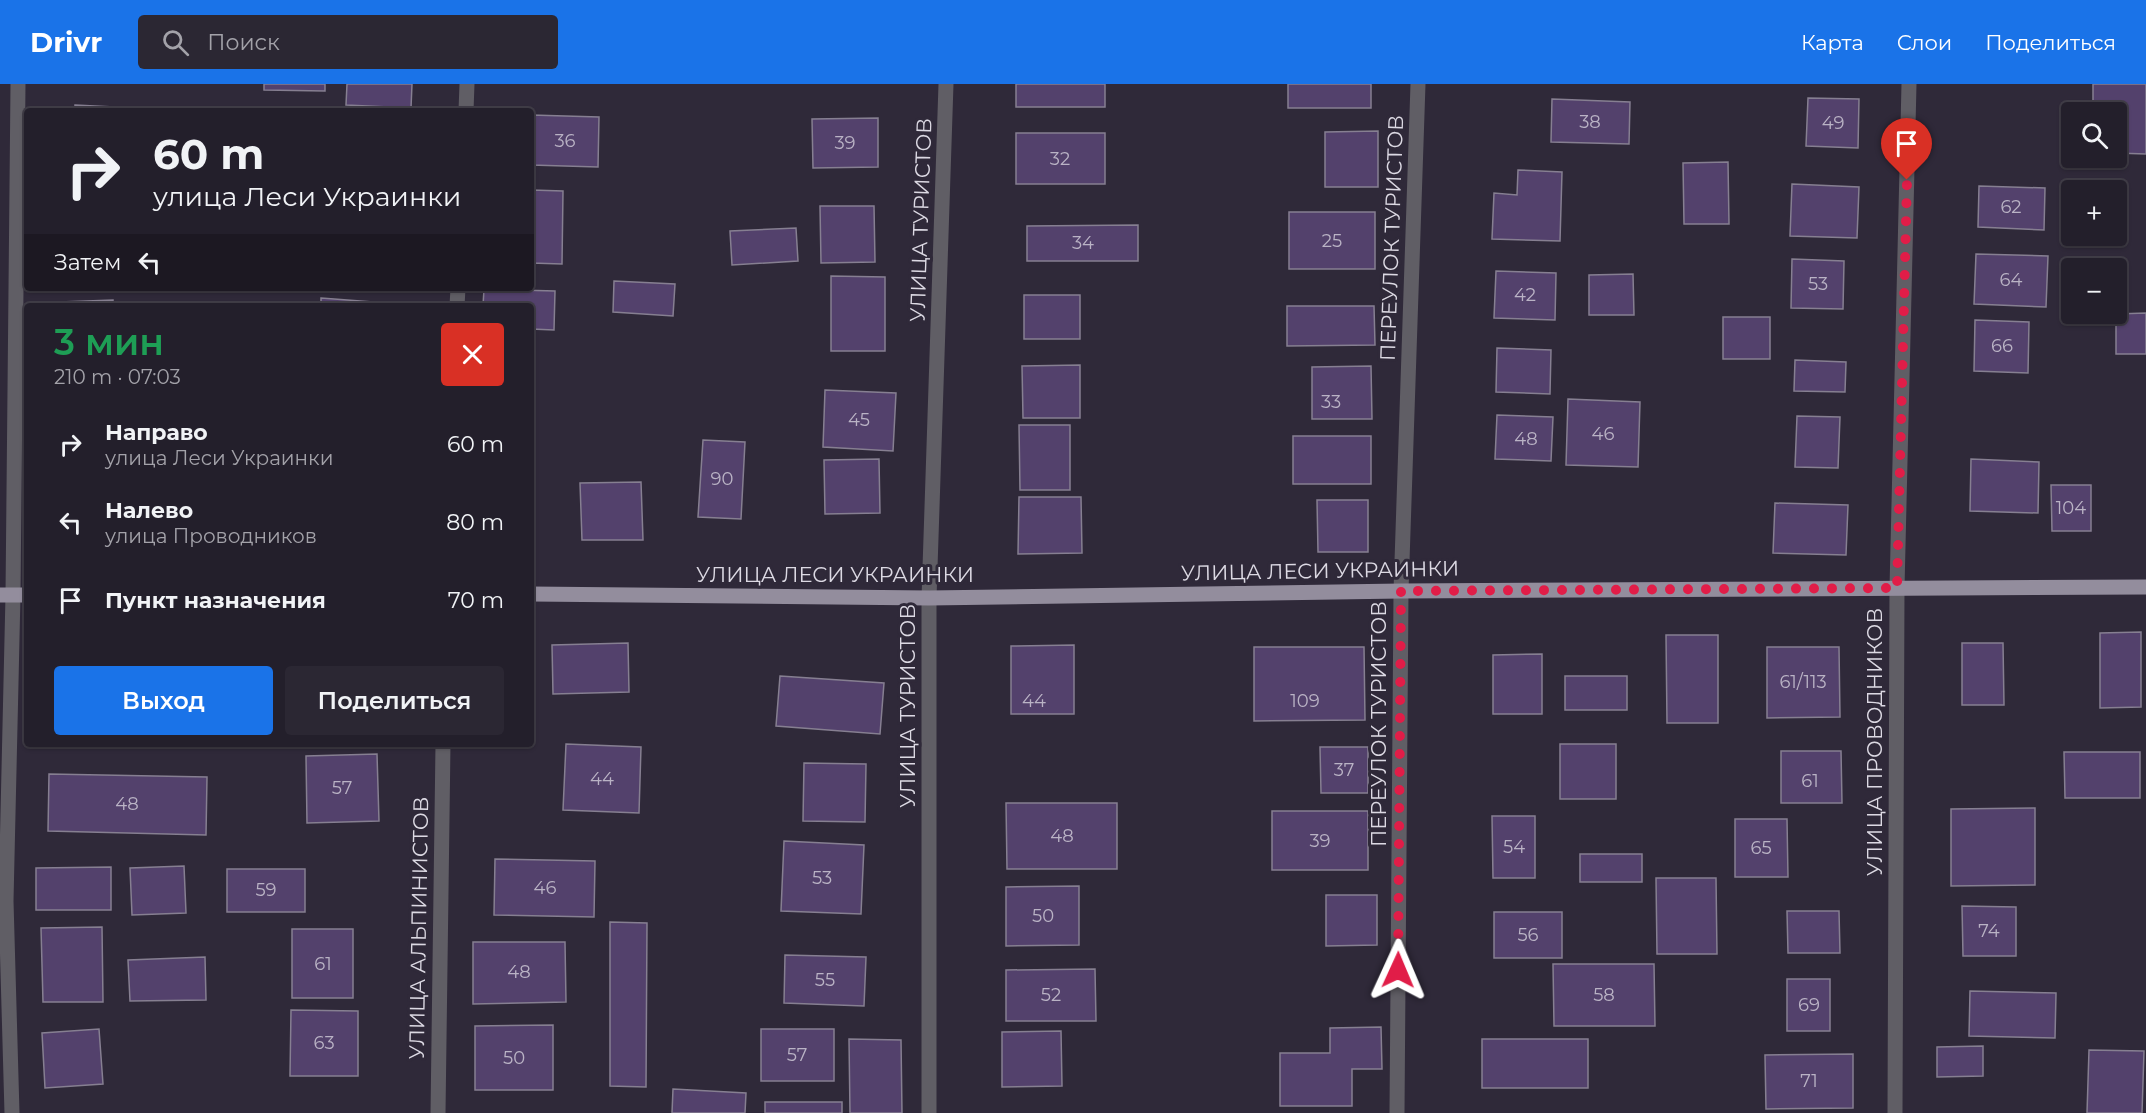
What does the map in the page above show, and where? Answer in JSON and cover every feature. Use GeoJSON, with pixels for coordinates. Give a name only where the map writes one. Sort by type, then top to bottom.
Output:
{"type":"FeatureCollection","features":[{"type":"Feature","properties":{"kind":"main road","name":"УЛИЦА ЛЕСИ УКРАИНКИ"},"geometry":{"type":"LineString","coordinates":[[534,594],[929,598],[1401,591],[2146,587]]}},
{"type":"Feature","properties":{"kind":"street"},"geometry":{"type":"LineString","coordinates":[[12,1113],[6,901],[13,595],[18,84]]}},
{"type":"Feature","properties":{"kind":"street"},"geometry":{"type":"LineString","coordinates":[[465,108],[467,84]]}},
{"type":"Feature","properties":{"kind":"street","name":"УЛИЦА ТУРИСТОВ"},"geometry":{"type":"LineString","coordinates":[[929,1113],[929,598],[946,84]]}},
{"type":"Feature","properties":{"kind":"street","name":"ПЕРЕУЛОК ТУРИСТОВ"},"geometry":{"type":"LineString","coordinates":[[1397,1113],[1401,591],[1418,84]]}},
{"type":"Feature","properties":{"kind":"street","name":"УЛИЦА ПРОВОДНИКОВ"},"geometry":{"type":"LineString","coordinates":[[1895,1113],[1897,588],[1909,84]]}},
{"type":"Feature","properties":{"kind":"street","name":"УЛИЦА АЛЬПИНИСТОВ"},"geometry":{"type":"LineString","coordinates":[[438,1113],[443,747]]}},
{"type":"Feature","properties":{"kind":"building"},"geometry":{"type":"Polygon","coordinates":[[[264,84],[325,84],[325,91],[264,90],[264,84]]]}},
{"type":"Feature","properties":{"kind":"building"},"geometry":{"type":"Polygon","coordinates":[[[347,84],[412,84],[411,108],[346,105],[347,84]]]}},
{"type":"Feature","properties":{"kind":"building"},"geometry":{"type":"Polygon","coordinates":[[[1016,84],[1105,84],[1105,107],[1016,107],[1016,84]]]}},
{"type":"Feature","properties":{"kind":"building"},"geometry":{"type":"Polygon","coordinates":[[[1288,84],[1371,84],[1371,108],[1288,108],[1288,84]]]}},
{"type":"Feature","properties":{"kind":"building"},"geometry":{"type":"Polygon","coordinates":[[[2093,84],[2146,84],[2146,154],[2127,153],[2127,102],[2093,102],[2093,84]]]}},
{"type":"Feature","properties":{"kind":"building"},"geometry":{"type":"Polygon","coordinates":[[[1808,98],[1859,99],[1858,148],[1806,146],[1808,98]]]}},
{"type":"Feature","properties":{"kind":"building"},"geometry":{"type":"Polygon","coordinates":[[[1552,99],[1630,102],[1629,144],[1551,142],[1552,99]]]}},
{"type":"Feature","properties":{"kind":"building"},"geometry":{"type":"Polygon","coordinates":[[[75,105],[134,108],[75,108],[75,105]]]}},
{"type":"Feature","properties":{"kind":"building"},"geometry":{"type":"Polygon","coordinates":[[[534,115],[599,117],[598,167],[534,165],[534,115]]]}},
{"type":"Feature","properties":{"kind":"building"},"geometry":{"type":"Polygon","coordinates":[[[878,118],[878,167],[813,168],[812,119],[878,118]]]}},
{"type":"Feature","properties":{"kind":"building"},"geometry":{"type":"Polygon","coordinates":[[[1378,131],[1378,187],[1325,187],[1325,132],[1378,131]]]}},
{"type":"Feature","properties":{"kind":"building"},"geometry":{"type":"Polygon","coordinates":[[[1016,133],[1105,133],[1105,184],[1016,184],[1016,133]]]}},
{"type":"Feature","properties":{"kind":"building"},"geometry":{"type":"Polygon","coordinates":[[[1728,162],[1729,224],[1684,224],[1683,163],[1728,162]]]}},
{"type":"Feature","properties":{"kind":"building"},"geometry":{"type":"Polygon","coordinates":[[[1518,170],[1562,172],[1560,241],[1492,239],[1494,193],[1517,195],[1518,170]]]}},
{"type":"Feature","properties":{"kind":"building"},"geometry":{"type":"Polygon","coordinates":[[[1792,184],[1859,187],[1857,238],[1790,236],[1792,184]]]}},
{"type":"Feature","properties":{"kind":"building"},"geometry":{"type":"Polygon","coordinates":[[[1979,186],[2045,188],[2044,230],[1978,227],[1979,186]]]}},
{"type":"Feature","properties":{"kind":"building"},"geometry":{"type":"Polygon","coordinates":[[[534,190],[563,191],[562,264],[534,263],[534,190]]]}},
{"type":"Feature","properties":{"kind":"building"},"geometry":{"type":"Polygon","coordinates":[[[820,206],[874,206],[875,262],[821,263],[820,206]]]}},
{"type":"Feature","properties":{"kind":"building"},"geometry":{"type":"Polygon","coordinates":[[[1289,212],[1375,212],[1375,269],[1289,269],[1289,212]]]}},
{"type":"Feature","properties":{"kind":"building"},"geometry":{"type":"Polygon","coordinates":[[[1138,225],[1138,261],[1027,261],[1027,226],[1138,225]]]}},
{"type":"Feature","properties":{"kind":"building"},"geometry":{"type":"Polygon","coordinates":[[[796,228],[798,261],[732,265],[730,231],[796,228]]]}},
{"type":"Feature","properties":{"kind":"building"},"geometry":{"type":"Polygon","coordinates":[[[1976,254],[2048,256],[2046,307],[1974,304],[1976,254]]]}},
{"type":"Feature","properties":{"kind":"building"},"geometry":{"type":"Polygon","coordinates":[[[1792,259],[1844,261],[1843,309],[1791,308],[1792,259]]]}},
{"type":"Feature","properties":{"kind":"building"},"geometry":{"type":"Polygon","coordinates":[[[1496,271],[1556,273],[1555,320],[1494,318],[1496,271]]]}},
{"type":"Feature","properties":{"kind":"building"},"geometry":{"type":"Polygon","coordinates":[[[1633,274],[1634,315],[1589,315],[1589,275],[1633,274]]]}},
{"type":"Feature","properties":{"kind":"building"},"geometry":{"type":"Polygon","coordinates":[[[831,276],[885,277],[885,351],[831,351],[831,276]]]}},
{"type":"Feature","properties":{"kind":"building"},"geometry":{"type":"Polygon","coordinates":[[[614,281],[675,284],[673,316],[613,312],[614,281]]]}},
{"type":"Feature","properties":{"kind":"building"},"geometry":{"type":"Polygon","coordinates":[[[484,291],[555,291],[554,330],[534,329],[534,303],[483,303],[484,291]]]}},
{"type":"Feature","properties":{"kind":"building"},"geometry":{"type":"Polygon","coordinates":[[[1024,295],[1080,295],[1080,339],[1024,339],[1024,295]]]}},
{"type":"Feature","properties":{"kind":"building"},"geometry":{"type":"Polygon","coordinates":[[[321,298],[386,303],[321,303],[321,298]]]}},
{"type":"Feature","properties":{"kind":"building"},"geometry":{"type":"Polygon","coordinates":[[[113,300],[113,303],[60,302],[113,300]]]}},
{"type":"Feature","properties":{"kind":"building"},"geometry":{"type":"Polygon","coordinates":[[[1287,306],[1374,306],[1375,345],[1287,346],[1287,306]]]}},
{"type":"Feature","properties":{"kind":"building"},"geometry":{"type":"Polygon","coordinates":[[[2146,313],[2146,354],[2116,354],[2116,324],[2127,324],[2127,314],[2146,313]]]}},
{"type":"Feature","properties":{"kind":"building"},"geometry":{"type":"Polygon","coordinates":[[[1723,317],[1770,317],[1770,359],[1723,359],[1723,317]]]}},
{"type":"Feature","properties":{"kind":"building"},"geometry":{"type":"Polygon","coordinates":[[[1975,320],[2029,322],[2028,373],[1974,371],[1975,320]]]}},
{"type":"Feature","properties":{"kind":"building"},"geometry":{"type":"Polygon","coordinates":[[[1497,348],[1551,350],[1550,394],[1496,392],[1497,348]]]}},
{"type":"Feature","properties":{"kind":"building"},"geometry":{"type":"Polygon","coordinates":[[[1795,360],[1846,362],[1845,392],[1794,391],[1795,360]]]}},
{"type":"Feature","properties":{"kind":"building"},"geometry":{"type":"Polygon","coordinates":[[[1080,365],[1080,418],[1023,418],[1022,366],[1080,365]]]}},
{"type":"Feature","properties":{"kind":"building"},"geometry":{"type":"Polygon","coordinates":[[[1371,366],[1372,419],[1312,419],[1312,367],[1371,366]]]}},
{"type":"Feature","properties":{"kind":"building"},"geometry":{"type":"Polygon","coordinates":[[[825,390],[896,393],[893,451],[823,447],[825,390]]]}},
{"type":"Feature","properties":{"kind":"building"},"geometry":{"type":"Polygon","coordinates":[[[1568,399],[1640,402],[1638,467],[1566,465],[1568,399]]]}},
{"type":"Feature","properties":{"kind":"building"},"geometry":{"type":"Polygon","coordinates":[[[1497,415],[1553,417],[1551,461],[1495,459],[1497,415]]]}},
{"type":"Feature","properties":{"kind":"building"},"geometry":{"type":"Polygon","coordinates":[[[1797,416],[1840,417],[1838,468],[1795,467],[1797,416]]]}},
{"type":"Feature","properties":{"kind":"building"},"geometry":{"type":"Polygon","coordinates":[[[1019,425],[1070,425],[1070,490],[1020,490],[1019,425]]]}},
{"type":"Feature","properties":{"kind":"building"},"geometry":{"type":"Polygon","coordinates":[[[1293,436],[1371,436],[1371,484],[1293,484],[1293,436]]]}},
{"type":"Feature","properties":{"kind":"building"},"geometry":{"type":"Polygon","coordinates":[[[703,440],[745,442],[741,519],[698,517],[703,440]]]}},
{"type":"Feature","properties":{"kind":"building"},"geometry":{"type":"Polygon","coordinates":[[[879,459],[880,513],[825,514],[824,460],[879,459]]]}},
{"type":"Feature","properties":{"kind":"building"},"geometry":{"type":"Polygon","coordinates":[[[1971,459],[2039,462],[2038,513],[1970,511],[1971,459]]]}},
{"type":"Feature","properties":{"kind":"building"},"geometry":{"type":"Polygon","coordinates":[[[641,482],[643,540],[582,540],[580,483],[641,482]]]}},
{"type":"Feature","properties":{"kind":"building"},"geometry":{"type":"Polygon","coordinates":[[[2051,485],[2091,485],[2091,531],[2052,531],[2051,485]]]}},
{"type":"Feature","properties":{"kind":"building"},"geometry":{"type":"Polygon","coordinates":[[[1019,497],[1081,497],[1082,553],[1018,554],[1019,497]]]}},
{"type":"Feature","properties":{"kind":"building"},"geometry":{"type":"Polygon","coordinates":[[[1317,500],[1368,500],[1368,552],[1318,552],[1317,500]]]}},
{"type":"Feature","properties":{"kind":"building"},"geometry":{"type":"Polygon","coordinates":[[[1775,503],[1848,505],[1846,555],[1773,553],[1775,503]]]}},
{"type":"Feature","properties":{"kind":"building"},"geometry":{"type":"Polygon","coordinates":[[[2141,632],[2141,707],[2100,708],[2100,633],[2141,632]]]}},
{"type":"Feature","properties":{"kind":"building"},"geometry":{"type":"Polygon","coordinates":[[[1666,635],[1718,635],[1718,723],[1667,723],[1666,635]]]}},
{"type":"Feature","properties":{"kind":"building"},"geometry":{"type":"Polygon","coordinates":[[[628,643],[629,692],[553,694],[552,645],[628,643]]]}},
{"type":"Feature","properties":{"kind":"building"},"geometry":{"type":"Polygon","coordinates":[[[1962,643],[2003,643],[2004,705],[1962,705],[1962,643]]]}},
{"type":"Feature","properties":{"kind":"building"},"geometry":{"type":"Polygon","coordinates":[[[1074,645],[1074,714],[1011,714],[1011,646],[1074,645]]]}},
{"type":"Feature","properties":{"kind":"building"},"geometry":{"type":"Polygon","coordinates":[[[1254,647],[1364,647],[1365,720],[1254,721],[1254,647]]]}},
{"type":"Feature","properties":{"kind":"building"},"geometry":{"type":"Polygon","coordinates":[[[1767,647],[1839,647],[1840,717],[1767,718],[1767,647]]]}},
{"type":"Feature","properties":{"kind":"building"},"geometry":{"type":"Polygon","coordinates":[[[1542,654],[1542,714],[1493,714],[1493,655],[1542,654]]]}},
{"type":"Feature","properties":{"kind":"building"},"geometry":{"type":"Polygon","coordinates":[[[780,676],[884,683],[880,734],[776,726],[780,676]]]}},
{"type":"Feature","properties":{"kind":"building"},"geometry":{"type":"Polygon","coordinates":[[[1565,676],[1627,676],[1627,710],[1565,710],[1565,676]]]}},
{"type":"Feature","properties":{"kind":"building"},"geometry":{"type":"Polygon","coordinates":[[[566,744],[641,747],[639,813],[563,810],[566,744]]]}},
{"type":"Feature","properties":{"kind":"building"},"geometry":{"type":"Polygon","coordinates":[[[1560,744],[1616,744],[1616,799],[1560,799],[1560,744]]]}},
{"type":"Feature","properties":{"kind":"building"},"geometry":{"type":"Polygon","coordinates":[[[1320,747],[1368,747],[1368,793],[1321,793],[1320,747]]]}},
{"type":"Feature","properties":{"kind":"building"},"geometry":{"type":"Polygon","coordinates":[[[1781,751],[1841,751],[1842,803],[1781,803],[1781,751]]]}},
{"type":"Feature","properties":{"kind":"building"},"geometry":{"type":"Polygon","coordinates":[[[2064,752],[2140,752],[2140,798],[2065,798],[2064,752]]]}},
{"type":"Feature","properties":{"kind":"building"},"geometry":{"type":"Polygon","coordinates":[[[377,754],[379,821],[307,823],[306,756],[377,754]]]}},
{"type":"Feature","properties":{"kind":"building"},"geometry":{"type":"Polygon","coordinates":[[[804,763],[866,764],[865,822],[803,821],[804,763]]]}},
{"type":"Feature","properties":{"kind":"building"},"geometry":{"type":"Polygon","coordinates":[[[49,774],[207,777],[206,835],[48,831],[49,774]]]}},
{"type":"Feature","properties":{"kind":"building"},"geometry":{"type":"Polygon","coordinates":[[[1006,803],[1117,803],[1117,869],[1007,869],[1006,803]]]}},
{"type":"Feature","properties":{"kind":"building"},"geometry":{"type":"Polygon","coordinates":[[[2035,808],[2035,885],[1951,886],[1951,809],[2035,808]]]}},
{"type":"Feature","properties":{"kind":"building"},"geometry":{"type":"Polygon","coordinates":[[[1272,811],[1368,811],[1368,870],[1272,870],[1272,811]]]}},
{"type":"Feature","properties":{"kind":"building"},"geometry":{"type":"Polygon","coordinates":[[[1492,816],[1535,816],[1535,878],[1493,878],[1492,816]]]}},
{"type":"Feature","properties":{"kind":"building"},"geometry":{"type":"Polygon","coordinates":[[[1735,819],[1787,819],[1788,877],[1735,877],[1735,819]]]}},
{"type":"Feature","properties":{"kind":"building"},"geometry":{"type":"Polygon","coordinates":[[[784,841],[864,845],[861,914],[781,911],[784,841]]]}},
{"type":"Feature","properties":{"kind":"building"},"geometry":{"type":"Polygon","coordinates":[[[1580,854],[1642,854],[1642,882],[1580,882],[1580,854]]]}},
{"type":"Feature","properties":{"kind":"building"},"geometry":{"type":"Polygon","coordinates":[[[495,859],[595,861],[594,917],[494,915],[495,859]]]}},
{"type":"Feature","properties":{"kind":"building"},"geometry":{"type":"Polygon","coordinates":[[[184,866],[186,913],[132,915],[130,868],[184,866]]]}},
{"type":"Feature","properties":{"kind":"building"},"geometry":{"type":"Polygon","coordinates":[[[111,867],[111,910],[36,910],[36,868],[111,867]]]}},
{"type":"Feature","properties":{"kind":"building"},"geometry":{"type":"Polygon","coordinates":[[[227,869],[305,869],[305,912],[227,912],[227,869]]]}},
{"type":"Feature","properties":{"kind":"building"},"geometry":{"type":"Polygon","coordinates":[[[1656,878],[1716,878],[1717,954],[1657,954],[1656,878]]]}},
{"type":"Feature","properties":{"kind":"building"},"geometry":{"type":"Polygon","coordinates":[[[1079,886],[1079,945],[1006,946],[1006,887],[1079,886]]]}},
{"type":"Feature","properties":{"kind":"building"},"geometry":{"type":"Polygon","coordinates":[[[1326,895],[1377,895],[1377,945],[1326,946],[1326,895]]]}},
{"type":"Feature","properties":{"kind":"building"},"geometry":{"type":"Polygon","coordinates":[[[1962,906],[2016,907],[2016,956],[1963,956],[1962,906]]]}},
{"type":"Feature","properties":{"kind":"building"},"geometry":{"type":"Polygon","coordinates":[[[1787,911],[1839,911],[1840,953],[1788,953],[1787,911]]]}},
{"type":"Feature","properties":{"kind":"building"},"geometry":{"type":"Polygon","coordinates":[[[1494,912],[1562,912],[1562,958],[1494,958],[1494,912]]]}},
{"type":"Feature","properties":{"kind":"building"},"geometry":{"type":"Polygon","coordinates":[[[610,922],[647,923],[646,1087],[610,1086],[610,922]]]}},
{"type":"Feature","properties":{"kind":"building"},"geometry":{"type":"Polygon","coordinates":[[[102,927],[103,1002],[43,1002],[41,928],[102,927]]]}},
{"type":"Feature","properties":{"kind":"building"},"geometry":{"type":"Polygon","coordinates":[[[292,929],[353,929],[353,998],[292,998],[292,929]]]}},
{"type":"Feature","properties":{"kind":"building"},"geometry":{"type":"Polygon","coordinates":[[[473,942],[565,942],[566,1002],[473,1004],[473,942]]]}},
{"type":"Feature","properties":{"kind":"building"},"geometry":{"type":"Polygon","coordinates":[[[785,955],[866,957],[864,1006],[784,1003],[785,955]]]}},
{"type":"Feature","properties":{"kind":"building"},"geometry":{"type":"Polygon","coordinates":[[[205,957],[206,1000],[130,1001],[128,960],[205,957]]]}},
{"type":"Feature","properties":{"kind":"building"},"geometry":{"type":"Polygon","coordinates":[[[1553,964],[1654,964],[1655,1026],[1554,1026],[1553,964]]]}},
{"type":"Feature","properties":{"kind":"building"},"geometry":{"type":"Polygon","coordinates":[[[1095,969],[1096,1021],[1006,1021],[1006,970],[1095,969]]]}},
{"type":"Feature","properties":{"kind":"building"},"geometry":{"type":"Polygon","coordinates":[[[1787,979],[1830,979],[1830,1031],[1787,1031],[1787,979]]]}},
{"type":"Feature","properties":{"kind":"building"},"geometry":{"type":"Polygon","coordinates":[[[1970,991],[2056,993],[2055,1038],[1969,1036],[1970,991]]]}},
{"type":"Feature","properties":{"kind":"building"},"geometry":{"type":"Polygon","coordinates":[[[291,1010],[358,1011],[358,1076],[290,1076],[291,1010]]]}},
{"type":"Feature","properties":{"kind":"building"},"geometry":{"type":"Polygon","coordinates":[[[553,1025],[553,1090],[475,1090],[475,1026],[553,1025]]]}},
{"type":"Feature","properties":{"kind":"building"},"geometry":{"type":"Polygon","coordinates":[[[1381,1027],[1382,1069],[1352,1069],[1352,1106],[1280,1106],[1280,1053],[1330,1053],[1330,1028],[1381,1027]]]}},
{"type":"Feature","properties":{"kind":"building"},"geometry":{"type":"Polygon","coordinates":[[[99,1029],[103,1084],[45,1088],[42,1033],[99,1029]]]}},
{"type":"Feature","properties":{"kind":"building"},"geometry":{"type":"Polygon","coordinates":[[[761,1029],[834,1029],[834,1081],[761,1081],[761,1029]]]}},
{"type":"Feature","properties":{"kind":"building"},"geometry":{"type":"Polygon","coordinates":[[[1061,1031],[1062,1086],[1002,1087],[1002,1032],[1061,1031]]]}},
{"type":"Feature","properties":{"kind":"building"},"geometry":{"type":"Polygon","coordinates":[[[849,1039],[901,1040],[902,1113],[850,1113],[849,1039]]]}},
{"type":"Feature","properties":{"kind":"building"},"geometry":{"type":"Polygon","coordinates":[[[1482,1039],[1588,1039],[1588,1088],[1482,1088],[1482,1039]]]}},
{"type":"Feature","properties":{"kind":"building"},"geometry":{"type":"Polygon","coordinates":[[[1983,1046],[1983,1076],[1937,1077],[1937,1047],[1983,1046]]]}},
{"type":"Feature","properties":{"kind":"building"},"geometry":{"type":"Polygon","coordinates":[[[2089,1050],[2144,1051],[2142,1113],[2087,1113],[2089,1050]]]}},
{"type":"Feature","properties":{"kind":"building"},"geometry":{"type":"Polygon","coordinates":[[[1853,1054],[1853,1108],[1766,1109],[1765,1055],[1853,1054]]]}},
{"type":"Feature","properties":{"kind":"building"},"geometry":{"type":"Polygon","coordinates":[[[673,1089],[746,1093],[745,1113],[672,1113],[673,1089]]]}},
{"type":"Feature","properties":{"kind":"building"},"geometry":{"type":"Polygon","coordinates":[[[765,1102],[842,1102],[842,1113],[765,1113],[765,1102]]]}},
{"type":"Feature","properties":{"kind":"route"},"geometry":{"type":"LineString","coordinates":[[1398,970],[1401,591],[1897,588],[1907,180]]}}]}
